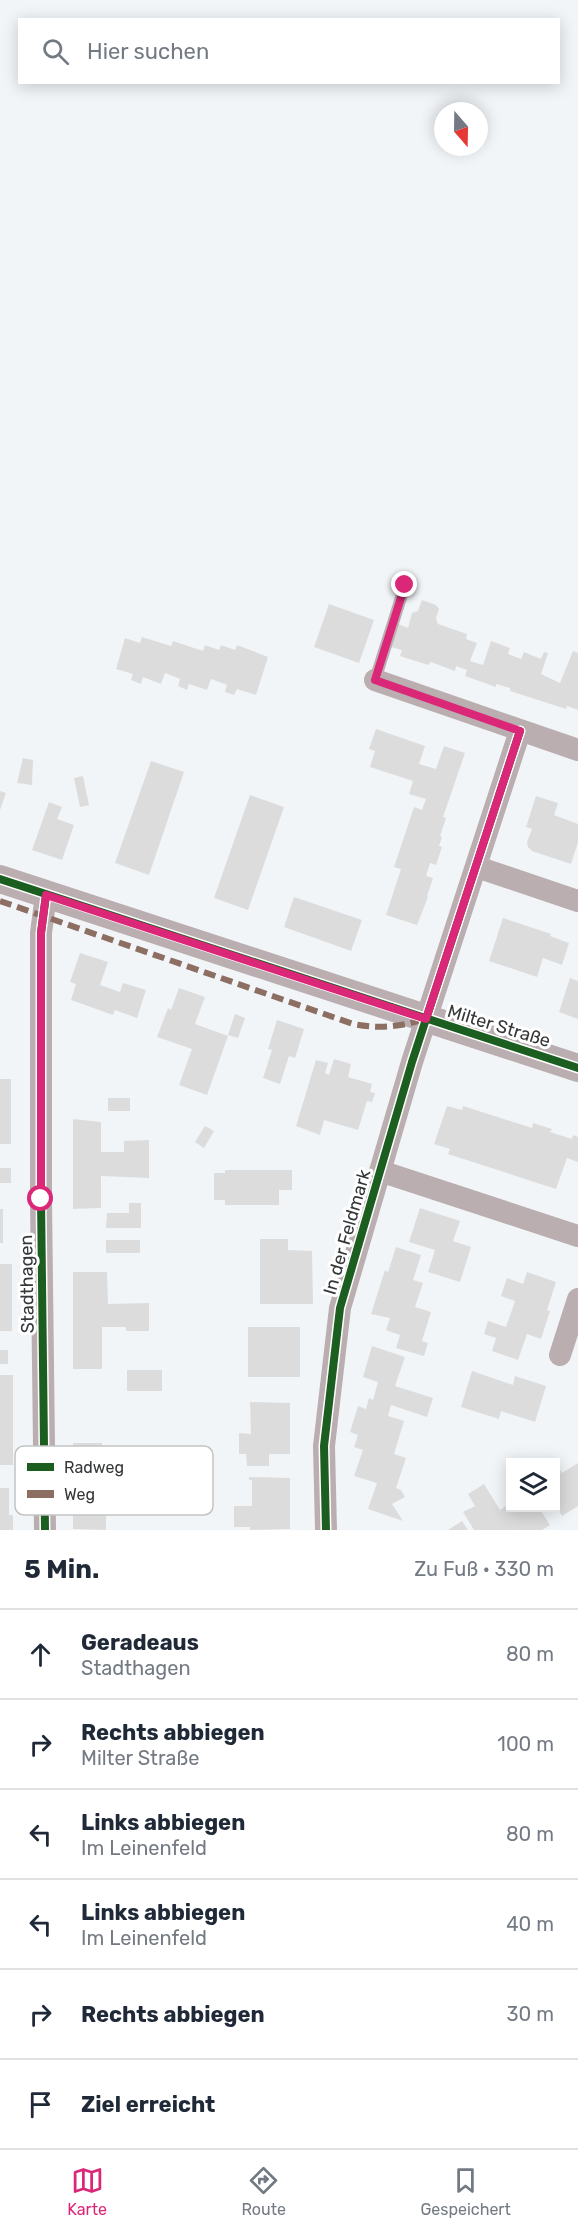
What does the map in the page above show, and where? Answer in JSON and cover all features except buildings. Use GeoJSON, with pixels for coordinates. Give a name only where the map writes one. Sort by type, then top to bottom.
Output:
{"type":"FeatureCollection","features":[{"type":"Feature","properties":{"kind":"street"},"geometry":{"type":"LineString","coordinates":[[375,680],[578,750]]}},
{"type":"Feature","properties":{"kind":"street","name":"In der Feldmark"},"geometry":{"type":"LineString","coordinates":[[326,1530],[324,1446],[340,1308],[426,1019],[520,731]]}},
{"type":"Feature","properties":{"kind":"street"},"geometry":{"type":"LineString","coordinates":[[477,867],[578,901]]}},
{"type":"Feature","properties":{"kind":"street","name":"Milter Straße"},"geometry":{"type":"LineString","coordinates":[[0,879],[578,1068]]}},
{"type":"Feature","properties":{"kind":"street","name":"Stadthagen"},"geometry":{"type":"LineString","coordinates":[[44,1446],[41,980],[42,916],[46,895]]}},
{"type":"Feature","properties":{"kind":"street","name":"In der Feldmark"},"geometry":{"type":"LineString","coordinates":[[380,1171],[578,1236]]}},
{"type":"Feature","properties":{"kind":"street"},"geometry":{"type":"LineString","coordinates":[[560,1355],[578,1299]]}},
{"type":"Feature","properties":{"kind":"street","name":"Stadthagen"},"geometry":{"type":"LineString","coordinates":[[45,1515],[45,1530]]}},
{"type":"Feature","properties":{"kind":"lane"},"geometry":{"type":"LineString","coordinates":[[375,680],[405,585]]}},
{"type":"Feature","properties":{"kind":"marked path"},"geometry":{"type":"LineString","coordinates":[[0,901],[353,1024],[389,1026],[425,1019]]}},
{"type":"Feature","properties":{"kind":"cycle path"},"geometry":{"type":"LineString","coordinates":[[326,1530],[324,1446],[340,1308],[412,1062],[520,731]]}},
{"type":"Feature","properties":{"kind":"cycle path"},"geometry":{"type":"LineString","coordinates":[[0,879],[578,1068]]}},
{"type":"Feature","properties":{"kind":"cycle path"},"geometry":{"type":"LineString","coordinates":[[44,1446],[41,933],[46,895]]}},
{"type":"Feature","properties":{"kind":"cycle path"},"geometry":{"type":"LineString","coordinates":[[45,1515],[45,1530]]}},
{"type":"Feature","properties":{"kind":"route"},"geometry":{"type":"LineString","coordinates":[[41,1199],[41,933],[46,895],[426,1019],[520,731],[375,680],[405,585]]}}]}
